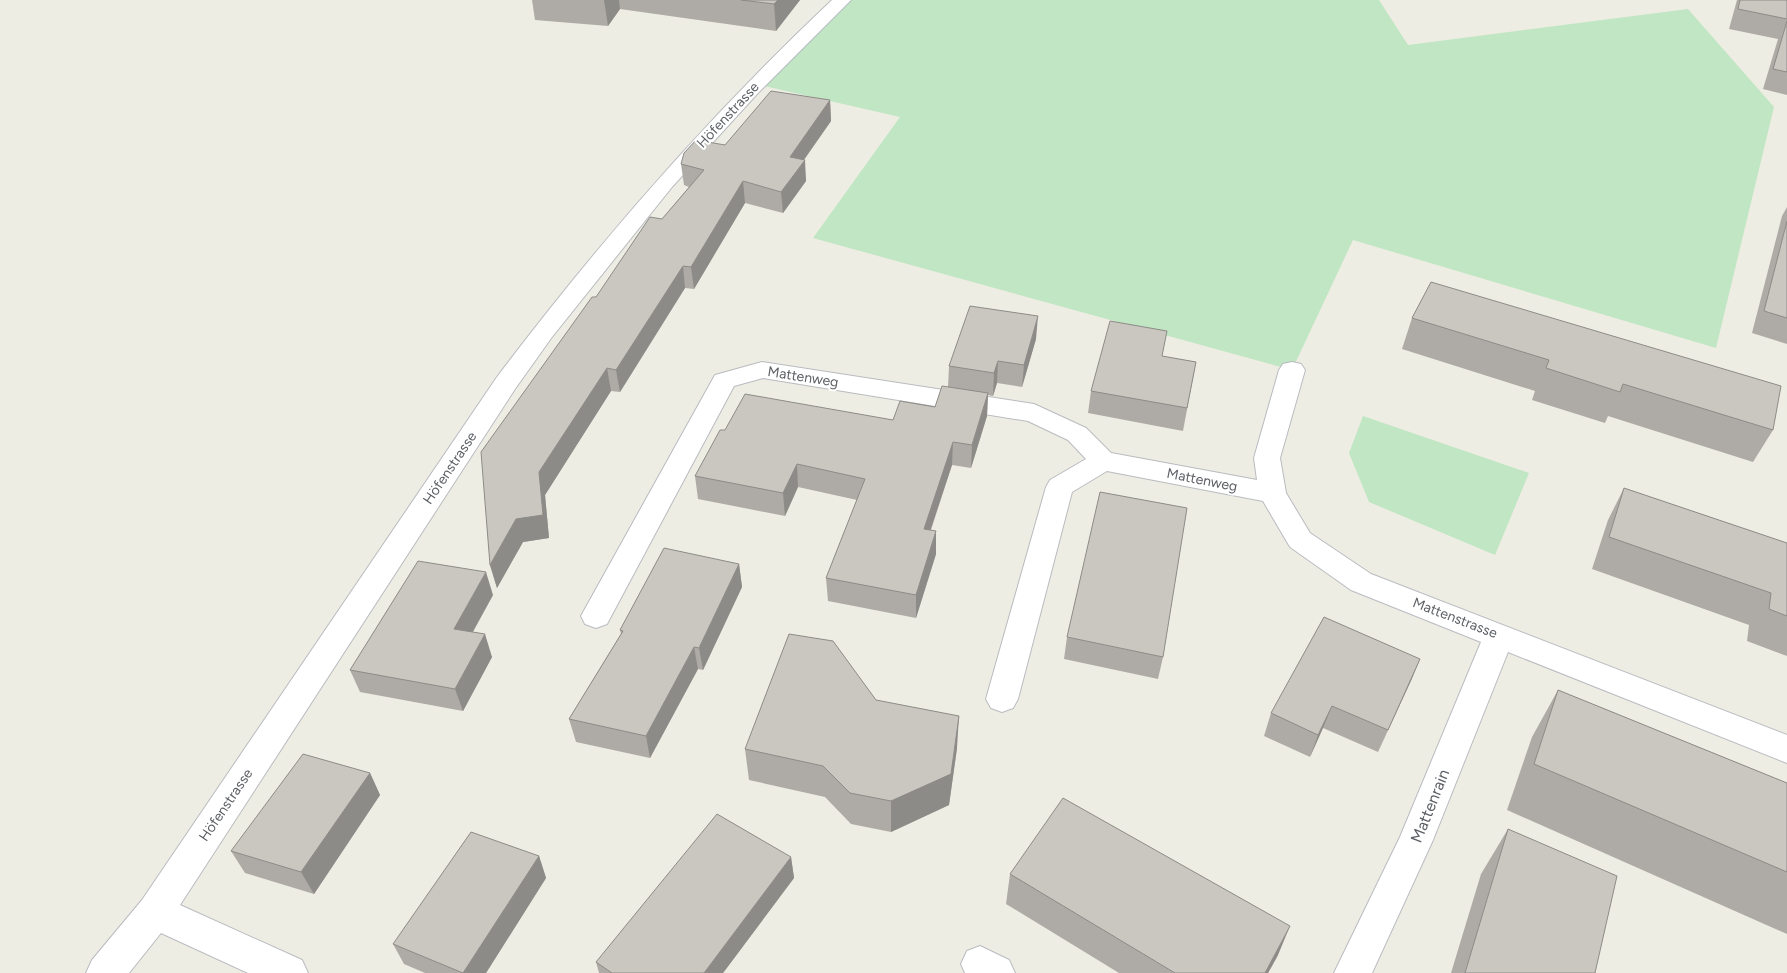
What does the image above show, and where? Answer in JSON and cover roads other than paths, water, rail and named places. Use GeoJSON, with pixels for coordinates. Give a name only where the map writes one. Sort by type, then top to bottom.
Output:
{"type":"FeatureCollection","features":[{"type":"Feature","properties":{"kind":"street","name":"Höfenstrasse"},"geometry":{"type":"LineString","coordinates":[[105,973],[155,912],[506,383],[563,303],[684,163],[788,50],[842,0]]}},
{"type":"Feature","properties":{"kind":"street","name":"Mattenweg"},"geometry":{"type":"LineString","coordinates":[[596,616],[724,381],[762,370],[1034,413],[1077,434],[1103,461],[1272,494]]}},
{"type":"Feature","properties":{"kind":"street","name":"Mattenstrasse"},"geometry":{"type":"LineString","coordinates":[[1292,370],[1267,458],[1272,494],[1300,540],[1362,582],[1787,749]]}},
{"type":"Feature","properties":{"kind":"street"},"geometry":{"type":"LineString","coordinates":[[1002,699],[1060,487],[1103,461]]}},
{"type":"Feature","properties":{"kind":"street","name":"Mattenrain"},"geometry":{"type":"LineString","coordinates":[[1353,973],[1416,840],[1499,636]]}},
{"type":"Feature","properties":{"kind":"street"},"geometry":{"type":"LineString","coordinates":[[155,912],[289,973]]}}]}
